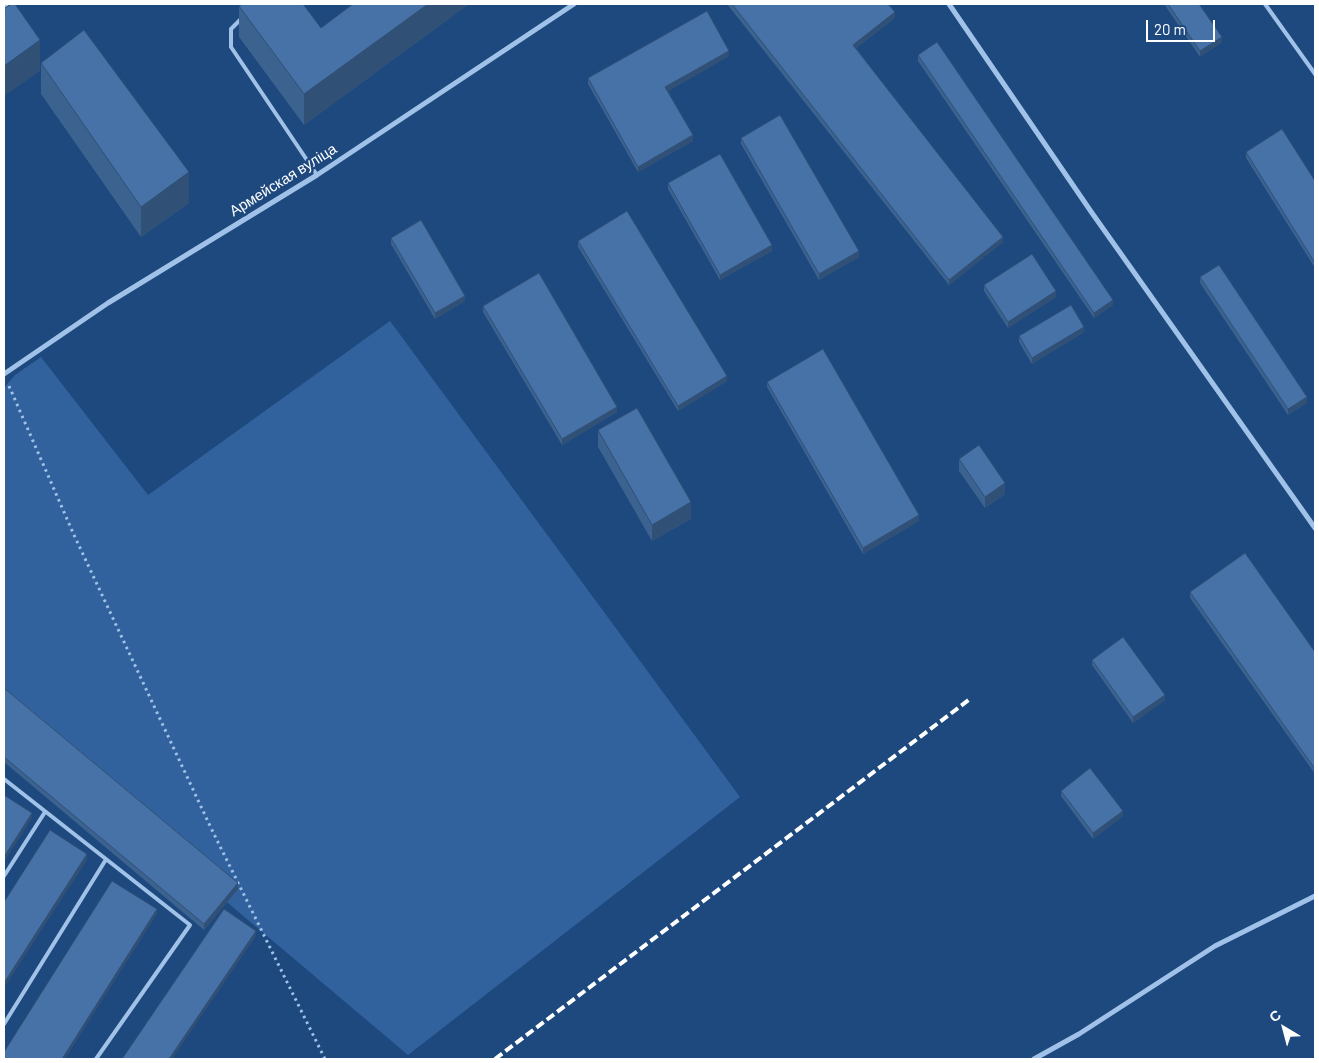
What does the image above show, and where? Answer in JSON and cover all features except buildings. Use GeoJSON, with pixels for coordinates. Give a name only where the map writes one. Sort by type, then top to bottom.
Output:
{"type":"FeatureCollection","features":[{"type":"Feature","properties":{"kind":"street","name":"Армейская вуліца"},"geometry":{"type":"LineString","coordinates":[[4,374],[108,303],[317,176],[574,4]]}},
{"type":"Feature","properties":{"kind":"street"},"geometry":{"type":"LineString","coordinates":[[950,4],[1092,213],[1315,528]]}},
{"type":"Feature","properties":{"kind":"street"},"geometry":{"type":"LineString","coordinates":[[1034,1059],[1215,946],[1315,896]]}},
{"type":"Feature","properties":{"kind":"lane"},"geometry":{"type":"LineString","coordinates":[[1264,4],[1315,74]]}},
{"type":"Feature","properties":{"kind":"lane"},"geometry":{"type":"LineString","coordinates":[[247,14],[231,29],[231,47],[317,176]]}},
{"type":"Feature","properties":{"kind":"lane"},"geometry":{"type":"LineString","coordinates":[[4,779],[106,861],[190,925],[96,1059]]}},
{"type":"Feature","properties":{"kind":"lane"},"geometry":{"type":"LineString","coordinates":[[4,876],[45,812]]}},
{"type":"Feature","properties":{"kind":"lane"},"geometry":{"type":"LineString","coordinates":[[4,1024],[106,861]]}},
{"type":"Feature","properties":{"kind":"path"},"geometry":{"type":"LineString","coordinates":[[4,374],[74,535],[211,828],[325,1059]]}},
{"type":"Feature","properties":{"kind":"shaded area"},"geometry":{"type":"Polygon","coordinates":[[[390,321],[740,797],[408,1055],[4,714],[4,388],[15,375],[41,357],[148,495],[390,321]]]}},
{"type":"Feature","properties":{"kind":"railway"},"geometry":{"type":"LineString","coordinates":[[495,1059],[970,699]]}}]}
